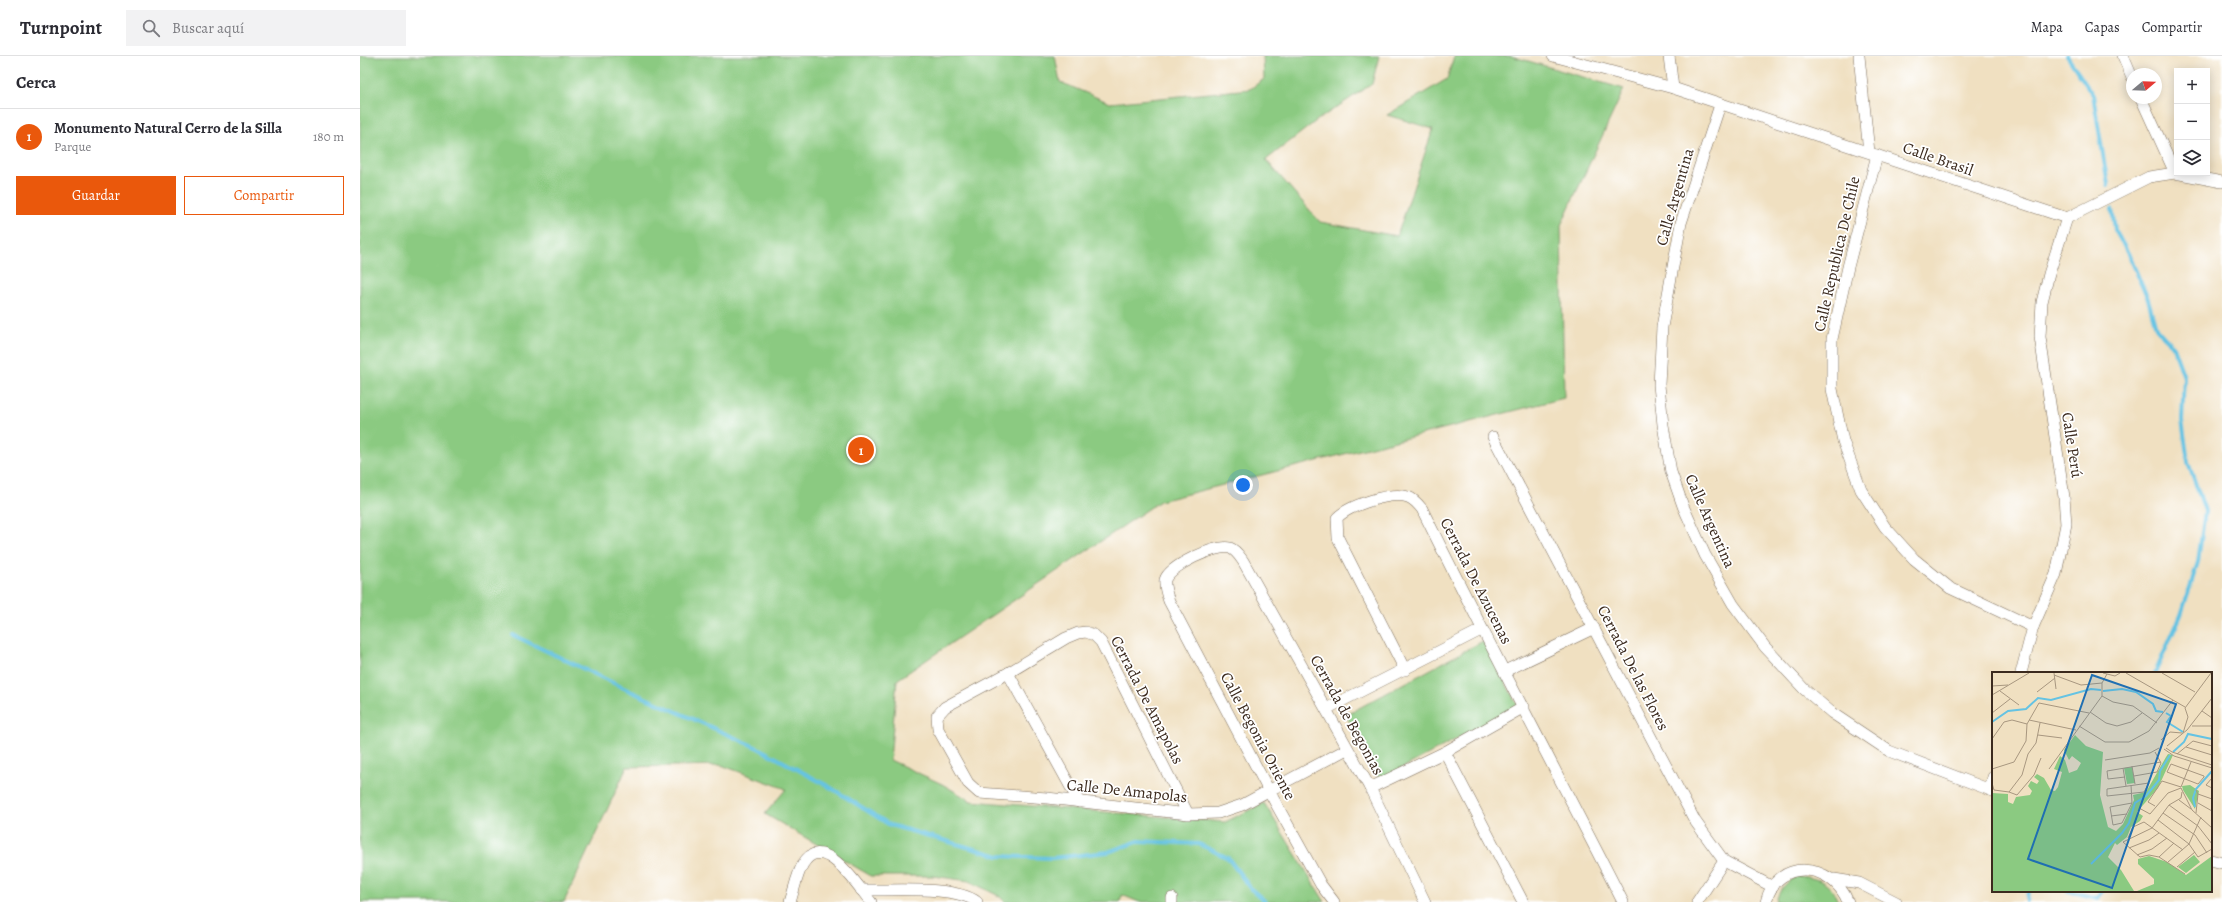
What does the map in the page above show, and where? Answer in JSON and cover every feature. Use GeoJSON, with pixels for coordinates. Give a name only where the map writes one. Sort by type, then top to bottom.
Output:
{"type":"FeatureCollection","features":[{"type":"Feature","properties":{"kind":"street","name":"Calle Brasil"},"geometry":{"type":"LineString","coordinates":[[1553,56],[1673,88],[1720,105],[2067,218]]}},
{"type":"Feature","properties":{"kind":"street"},"geometry":{"type":"LineString","coordinates":[[1669,56],[1673,88]]}},
{"type":"Feature","properties":{"kind":"street"},"geometry":{"type":"LineString","coordinates":[[1859,56],[1873,154]]}},
{"type":"Feature","properties":{"kind":"street"},"geometry":{"type":"LineString","coordinates":[[2123,56],[2128,68]]}},
{"type":"Feature","properties":{"kind":"street"},"geometry":{"type":"LineString","coordinates":[[2145,104],[2174,171]]}},
{"type":"Feature","properties":{"kind":"street","name":"Calle Argentina"},"geometry":{"type":"LineString","coordinates":[[1720,105],[1680,223],[1662,327],[1659,385],[1662,418],[1671,472],[1683,506],[1705,555],[1733,604],[1765,647],[1804,690],[1832,713],[1889,751],[1991,790]]}},
{"type":"Feature","properties":{"kind":"street","name":"Calle Republica De Chile"},"geometry":{"type":"LineString","coordinates":[[1873,154],[1832,339],[1832,389],[1843,441],[1861,490],[1885,527],[1914,559],[1950,588],[2034,626]]}},
{"type":"Feature","properties":{"kind":"street"},"geometry":{"type":"LineString","coordinates":[[2067,218],[2149,177],[2174,173]]}},
{"type":"Feature","properties":{"kind":"street"},"geometry":{"type":"LineString","coordinates":[[2191,176],[2222,182]]}},
{"type":"Feature","properties":{"kind":"street","name":"Calle Perú"},"geometry":{"type":"LineString","coordinates":[[2021,672],[2034,626],[2056,574],[2066,524],[2064,497],[2040,337],[2042,302],[2049,274],[2067,218]]}},
{"type":"Feature","properties":{"kind":"street","name":"Cerrada De las Flores"},"geometry":{"type":"LineString","coordinates":[[1493,437],[1695,822],[1724,861],[1773,887]]}},
{"type":"Feature","properties":{"kind":"street","name":"Cerrada De Azucenas"},"geometry":{"type":"LineString","coordinates":[[1405,670],[1338,538],[1337,518],[1351,507],[1400,495],[1409,497],[1422,509],[1481,630],[1524,707],[1623,902]]}},
{"type":"Feature","properties":{"kind":"street","name":"Calle Begonia Oriente"},"geometry":{"type":"LineString","coordinates":[[1231,549],[1223,548],[1213,550],[1174,568],[1165,581],[1169,601],[1268,791],[1321,885],[1334,902]]}},
{"type":"Feature","properties":{"kind":"street","name":"Cerrada de Begonias"},"geometry":{"type":"LineString","coordinates":[[1231,549],[1243,561],[1370,788],[1425,902]]}},
{"type":"Feature","properties":{"kind":"street"},"geometry":{"type":"LineString","coordinates":[[1505,671],[1594,628]]}},
{"type":"Feature","properties":{"kind":"street"},"geometry":{"type":"LineString","coordinates":[[1326,709],[1481,630]]}},
{"type":"Feature","properties":{"kind":"street","name":"Cerrada De Amapolas"},"geometry":{"type":"LineString","coordinates":[[937,716],[945,707],[1078,633],[1086,632],[1094,635],[1101,642],[1188,814]]}},
{"type":"Feature","properties":{"kind":"street"},"geometry":{"type":"LineString","coordinates":[[1008,673],[1079,802]]}},
{"type":"Feature","properties":{"kind":"street"},"geometry":{"type":"LineString","coordinates":[[1370,788],[1445,752],[1524,707]]}},
{"type":"Feature","properties":{"kind":"street","name":"Calle De Amapolas"},"geometry":{"type":"LineString","coordinates":[[937,716],[938,729],[968,783],[979,793],[1047,798],[1188,814],[1218,813],[1242,805],[1347,749]]}},
{"type":"Feature","properties":{"kind":"street"},"geometry":{"type":"LineString","coordinates":[[1445,752],[1523,902]]}},
{"type":"Feature","properties":{"kind":"street"},"geometry":{"type":"LineString","coordinates":[[790,902],[803,864],[808,857],[818,854],[828,855],[837,860],[871,902]]}},
{"type":"Feature","properties":{"kind":"street"},"geometry":{"type":"LineString","coordinates":[[2212,860],[2222,863]]}},
{"type":"Feature","properties":{"kind":"street"},"geometry":{"type":"LineString","coordinates":[[1697,902],[1724,861]]}},
{"type":"Feature","properties":{"kind":"street"},"geometry":{"type":"LineString","coordinates":[[1766,902],[1773,887],[1781,879],[1802,870],[1813,870],[1834,880],[1859,883],[1896,902]]}},
{"type":"Feature","properties":{"kind":"street"},"geometry":{"type":"LineString","coordinates":[[1834,880],[1844,890],[1848,902]]}},
{"type":"Feature","properties":{"kind":"street"},"geometry":{"type":"LineString","coordinates":[[861,890],[946,892],[965,896],[977,902]]}},
{"type":"Feature","properties":{"kind":"green space"},"geometry":{"type":"Polygon","coordinates":[[[360,56],[1055,56],[1060,82],[1110,103],[1250,89],[1264,79],[1263,56],[1379,56],[1372,84],[1316,121],[1266,160],[1320,222],[1397,236],[1433,129],[1387,115],[1447,79],[1454,56],[1511,56],[1624,89],[1561,225],[1564,398],[1160,501],[897,680],[890,760],[942,784],[971,801],[1225,822],[1264,803],[1325,902],[1139,902],[1122,895],[1120,902],[1005,902],[999,896],[969,881],[933,876],[871,876],[765,814],[786,789],[721,765],[627,767],[564,902],[360,902],[360,56]]]}},
{"type":"Feature","properties":{"kind":"green space"},"geometry":{"type":"Polygon","coordinates":[[[1483,641],[1518,706],[1380,780],[1346,715],[1483,641]]]}},
{"type":"Feature","properties":{"kind":"green space"},"geometry":{"type":"Polygon","coordinates":[[[1798,876],[1812,878],[1823,882],[1832,890],[1838,902],[1776,902],[1779,893],[1784,886],[1798,876]]]}},
{"type":"Feature","properties":{"kind":"waterway"},"geometry":{"type":"LineString","coordinates":[[2067,56],[2093,95],[2108,185]]}},
{"type":"Feature","properties":{"kind":"waterway"},"geometry":{"type":"LineString","coordinates":[[2112,209],[2115,230],[2129,255],[2148,299],[2156,328],[2173,347],[2184,377],[2182,420],[2188,462],[2205,511],[2198,562],[2181,615],[2155,672]]}},
{"type":"Feature","properties":{"kind":"waterway"},"geometry":{"type":"LineString","coordinates":[[513,635],[630,691],[758,748],[828,786],[890,825],[999,856],[1052,858],[1108,852],[1139,841],[1199,844],[1228,858],[1251,889],[1266,902]]}},
{"type":"Feature","properties":{"kind":"waterway"},"geometry":{"type":"LineString","coordinates":[[2027,902],[2028,892]]}},
{"type":"Feature","properties":{"kind":"waterway"},"geometry":{"type":"LineString","coordinates":[[2072,892],[2097,898],[2101,892]]}},
{"type":"Feature","properties":{"kind":"place","name":"Monumento Natural Cerro de la Silla"},"geometry":{"type":"Point","coordinates":[861,450]}}]}
